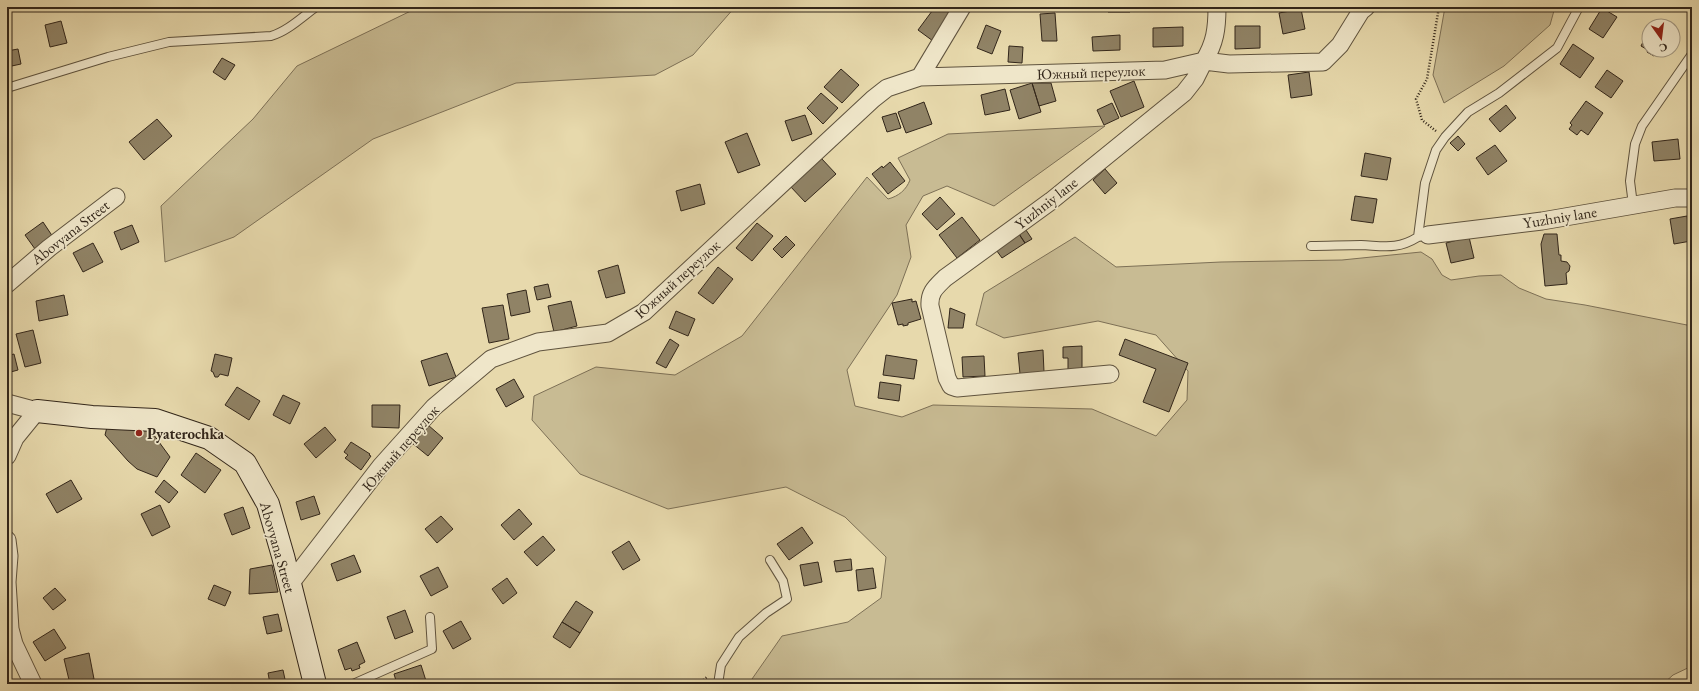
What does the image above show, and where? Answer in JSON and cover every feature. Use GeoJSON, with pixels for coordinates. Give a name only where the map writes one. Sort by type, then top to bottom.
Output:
{"type":"FeatureCollection","features":[{"type":"Feature","properties":{"kind":"street"},"geometry":{"type":"LineString","coordinates":[[920,77],[962,7]]}},
{"type":"Feature","properties":{"kind":"street"},"geometry":{"type":"LineString","coordinates":[[1217,7],[1213,46],[1204,61],[1229,64],[1323,62],[1340,44],[1361,12],[1366,7]]}},
{"type":"Feature","properties":{"kind":"street","name":"Южный переулок"},"geometry":{"type":"LineString","coordinates":[[290,584],[381,466],[434,407],[491,359],[538,342],[608,333],[644,312],[873,99],[887,88],[920,77],[1165,70],[1204,61]]}},
{"type":"Feature","properties":{"kind":"street","name":"Yuzhniy lane"},"geometry":{"type":"LineString","coordinates":[[1110,374],[957,388],[950,386],[929,298],[932,291],[945,278],[1051,202],[1184,93],[1196,78],[1204,61]]}},
{"type":"Feature","properties":{"kind":"street","name":"Abovyana Street"},"geometry":{"type":"LineString","coordinates":[[7,284],[49,248],[116,197]]}},
{"type":"Feature","properties":{"kind":"street","name":"Yuzhniy lane"},"geometry":{"type":"LineString","coordinates":[[1423,236],[1542,221],[1633,204],[1675,198],[1692,198]]}},
{"type":"Feature","properties":{"kind":"street"},"geometry":{"type":"LineString","coordinates":[[7,403],[37,411],[15,438],[7,456]]}},
{"type":"Feature","properties":{"kind":"street","name":"Abovyana Street"},"geometry":{"type":"LineString","coordinates":[[37,411],[92,417],[155,420],[209,438],[245,463],[268,504],[315,684]]}},
{"type":"Feature","properties":{"kind":"street"},"geometry":{"type":"LineString","coordinates":[[7,540],[9,556],[7,582],[10,629],[14,644],[34,684]]}},
{"type":"Feature","properties":{"kind":"lane"},"geometry":{"type":"LineString","coordinates":[[7,88],[108,57],[169,42],[271,36],[290,27],[316,7]]}},
{"type":"Feature","properties":{"kind":"lane"},"geometry":{"type":"LineString","coordinates":[[1311,246],[1362,245],[1388,248],[1410,242],[1423,236],[1425,183],[1436,150],[1445,137],[1468,112],[1499,93],[1557,48],[1579,7]]}},
{"type":"Feature","properties":{"kind":"lane"},"geometry":{"type":"LineString","coordinates":[[1633,204],[1630,181],[1635,144],[1642,126],[1692,54]]}},
{"type":"Feature","properties":{"kind":"lane"},"geometry":{"type":"LineString","coordinates":[[718,684],[721,665],[740,637],[766,612],[787,599],[783,581],[770,560]]}},
{"type":"Feature","properties":{"kind":"lane"},"geometry":{"type":"LineString","coordinates":[[353,684],[432,649],[430,617]]}},
{"type":"Feature","properties":{"kind":"path"},"geometry":{"type":"LineString","coordinates":[[1439,7],[1427,79],[1416,99],[1422,120],[1445,137]]}},
{"type":"Feature","properties":{"kind":"shaded area"},"geometry":{"type":"Polygon","coordinates":[[[419,7],[735,7],[693,55],[655,75],[516,83],[373,139],[234,237],[165,262],[161,206],[253,119],[297,66],[419,7]]]}},
{"type":"Feature","properties":{"kind":"shaded area"},"geometry":{"type":"Polygon","coordinates":[[[1445,7],[1555,7],[1550,25],[1504,66],[1444,103],[1433,75],[1445,7]]]}},
{"type":"Feature","properties":{"kind":"shaded area"},"geometry":{"type":"Polygon","coordinates":[[[1105,126],[994,206],[947,186],[923,196],[906,225],[911,257],[897,295],[847,370],[855,406],[902,417],[933,405],[1092,409],[1156,436],[1187,400],[1188,371],[1156,335],[1098,321],[1004,338],[976,325],[984,293],[1075,237],[1116,267],[1221,262],[1342,260],[1421,252],[1432,259],[1442,275],[1451,280],[1501,275],[1519,288],[1546,299],[1692,326],[1692,666],[1673,675],[1663,684],[750,684],[782,636],[848,622],[881,598],[886,557],[845,517],[786,487],[668,509],[580,474],[532,420],[534,396],[596,367],[675,375],[742,336],[867,177],[888,199],[896,196],[904,190],[910,180],[898,158],[948,134],[1105,126]]]}},
{"type":"Feature","properties":{"kind":"building"},"geometry":{"type":"Polygon","coordinates":[[[935,7],[956,7],[933,41],[918,30],[935,7]]]}},
{"type":"Feature","properties":{"kind":"building"},"geometry":{"type":"Polygon","coordinates":[[[1108,7],[1130,7],[1130,12],[1108,12],[1108,7]]]}},
{"type":"Feature","properties":{"kind":"building"},"geometry":{"type":"Polygon","coordinates":[[[1602,8],[1617,17],[1603,38],[1589,29],[1602,8]]]}},
{"type":"Feature","properties":{"kind":"building"},"geometry":{"type":"Polygon","coordinates":[[[1301,9],[1305,29],[1283,34],[1279,13],[1301,9]]]}},
{"type":"Feature","properties":{"kind":"building"},"geometry":{"type":"Polygon","coordinates":[[[1055,13],[1057,41],[1042,41],[1040,14],[1055,13]]]}},
{"type":"Feature","properties":{"kind":"building"},"geometry":{"type":"Polygon","coordinates":[[[61,21],[67,43],[50,47],[45,25],[61,21]]]}},
{"type":"Feature","properties":{"kind":"building"},"geometry":{"type":"Polygon","coordinates":[[[986,25],[1001,31],[992,54],[977,48],[986,25]]]}},
{"type":"Feature","properties":{"kind":"building"},"geometry":{"type":"Polygon","coordinates":[[[1235,26],[1260,26],[1260,48],[1235,49],[1235,26]]]}},
{"type":"Feature","properties":{"kind":"building"},"geometry":{"type":"Polygon","coordinates":[[[1183,27],[1183,46],[1153,47],[1153,28],[1183,27]]]}},
{"type":"Feature","properties":{"kind":"building"},"geometry":{"type":"Polygon","coordinates":[[[1120,35],[1120,50],[1093,51],[1092,37],[1120,35]]]}},
{"type":"Feature","properties":{"kind":"building"},"geometry":{"type":"Polygon","coordinates":[[[1573,44],[1594,58],[1580,78],[1560,64],[1573,44]]]}},
{"type":"Feature","properties":{"kind":"building"},"geometry":{"type":"Polygon","coordinates":[[[1009,46],[1023,47],[1022,63],[1008,62],[1009,46]]]}},
{"type":"Feature","properties":{"kind":"building"},"geometry":{"type":"Polygon","coordinates":[[[18,49],[21,64],[7,67],[7,51],[18,49]]]}},
{"type":"Feature","properties":{"kind":"building"},"geometry":{"type":"Polygon","coordinates":[[[222,58],[235,65],[225,80],[213,72],[222,58]]]}},
{"type":"Feature","properties":{"kind":"building"},"geometry":{"type":"Polygon","coordinates":[[[841,69],[859,85],[842,103],[824,87],[841,69]]]}},
{"type":"Feature","properties":{"kind":"building"},"geometry":{"type":"Polygon","coordinates":[[[1607,70],[1623,81],[1611,98],[1595,87],[1607,70]]]}},
{"type":"Feature","properties":{"kind":"building"},"geometry":{"type":"Polygon","coordinates":[[[1309,72],[1312,95],[1291,98],[1288,75],[1309,72]]]}},
{"type":"Feature","properties":{"kind":"building"},"geometry":{"type":"Polygon","coordinates":[[[1134,81],[1144,107],[1121,117],[1110,91],[1134,81]]]}},
{"type":"Feature","properties":{"kind":"building"},"geometry":{"type":"Polygon","coordinates":[[[1032,83],[1041,112],[1019,119],[1010,90],[1032,83]]]}},
{"type":"Feature","properties":{"kind":"building"},"geometry":{"type":"Polygon","coordinates":[[[1032,83],[1051,83],[1056,101],[1039,106],[1032,83]]]}},
{"type":"Feature","properties":{"kind":"building"},"geometry":{"type":"Polygon","coordinates":[[[1005,89],[1010,110],[985,115],[981,95],[1005,89]]]}},
{"type":"Feature","properties":{"kind":"building"},"geometry":{"type":"Polygon","coordinates":[[[821,93],[838,108],[823,124],[807,108],[821,93]]]}},
{"type":"Feature","properties":{"kind":"building"},"geometry":{"type":"Polygon","coordinates":[[[1586,101],[1603,113],[1588,135],[1581,130],[1577,135],[1569,129],[1572,125],[1570,123],[1586,101]]]}},
{"type":"Feature","properties":{"kind":"building"},"geometry":{"type":"Polygon","coordinates":[[[924,102],[932,124],[906,133],[898,112],[924,102]]]}},
{"type":"Feature","properties":{"kind":"building"},"geometry":{"type":"Polygon","coordinates":[[[1112,103],[1119,118],[1104,125],[1097,110],[1112,103]]]}},
{"type":"Feature","properties":{"kind":"building"},"geometry":{"type":"Polygon","coordinates":[[[1506,105],[1516,118],[1500,132],[1489,119],[1506,105]]]}},
{"type":"Feature","properties":{"kind":"building"},"geometry":{"type":"Polygon","coordinates":[[[896,113],[901,128],[887,132],[882,117],[896,113]]]}},
{"type":"Feature","properties":{"kind":"building"},"geometry":{"type":"Polygon","coordinates":[[[805,115],[812,134],[792,141],[785,121],[805,115]]]}},
{"type":"Feature","properties":{"kind":"building"},"geometry":{"type":"Polygon","coordinates":[[[157,119],[172,136],[144,160],[129,142],[157,119]]]}},
{"type":"Feature","properties":{"kind":"building"},"geometry":{"type":"Polygon","coordinates":[[[747,133],[760,165],[738,173],[725,142],[747,133]]]}},
{"type":"Feature","properties":{"kind":"building"},"geometry":{"type":"Polygon","coordinates":[[[1458,136],[1465,144],[1458,151],[1450,143],[1458,136]]]}},
{"type":"Feature","properties":{"kind":"building"},"geometry":{"type":"Polygon","coordinates":[[[1689,138],[1692,138],[1692,158],[1690,158],[1689,138]]]}},
{"type":"Feature","properties":{"kind":"building"},"geometry":{"type":"Polygon","coordinates":[[[1678,139],[1680,159],[1654,161],[1652,142],[1678,139]]]}},
{"type":"Feature","properties":{"kind":"building"},"geometry":{"type":"Polygon","coordinates":[[[1495,145],[1507,161],[1488,175],[1476,158],[1495,145]]]}},
{"type":"Feature","properties":{"kind":"building"},"geometry":{"type":"Polygon","coordinates":[[[1365,153],[1391,158],[1387,180],[1361,176],[1365,153]]]}},
{"type":"Feature","properties":{"kind":"building"},"geometry":{"type":"Polygon","coordinates":[[[821,158],[836,174],[805,202],[790,186],[821,158]]]}},
{"type":"Feature","properties":{"kind":"building"},"geometry":{"type":"Polygon","coordinates":[[[890,162],[905,181],[888,194],[872,174],[890,162]]]}},
{"type":"Feature","properties":{"kind":"building"},"geometry":{"type":"Polygon","coordinates":[[[1105,169],[1117,183],[1105,194],[1093,180],[1105,169]]]}},
{"type":"Feature","properties":{"kind":"building"},"geometry":{"type":"Polygon","coordinates":[[[700,184],[705,204],[681,211],[676,191],[700,184]]]}},
{"type":"Feature","properties":{"kind":"building"},"geometry":{"type":"Polygon","coordinates":[[[1355,196],[1377,199],[1373,223],[1351,220],[1355,196]]]}},
{"type":"Feature","properties":{"kind":"building"},"geometry":{"type":"Polygon","coordinates":[[[940,197],[955,214],[937,230],[922,214],[940,197]]]}},
{"type":"Feature","properties":{"kind":"building"},"geometry":{"type":"Polygon","coordinates":[[[1687,216],[1691,241],[1674,244],[1670,219],[1687,216]]]}},
{"type":"Feature","properties":{"kind":"building"},"geometry":{"type":"Polygon","coordinates":[[[962,217],[980,240],[957,258],[939,235],[962,217]]]}},
{"type":"Feature","properties":{"kind":"building"},"geometry":{"type":"Polygon","coordinates":[[[43,222],[53,237],[35,249],[25,235],[43,222]]]}},
{"type":"Feature","properties":{"kind":"building"},"geometry":{"type":"Polygon","coordinates":[[[757,223],[773,236],[752,261],[736,248],[757,223]]]}},
{"type":"Feature","properties":{"kind":"building"},"geometry":{"type":"Polygon","coordinates":[[[132,225],[139,242],[121,250],[114,232],[132,225]]]}},
{"type":"Feature","properties":{"kind":"building"},"geometry":{"type":"Polygon","coordinates":[[[1024,227],[1032,239],[1025,243],[1017,231],[1024,227]]]}},
{"type":"Feature","properties":{"kind":"building"},"geometry":{"type":"Polygon","coordinates":[[[1017,231],[1025,243],[1002,258],[994,247],[1017,231]]]}},
{"type":"Feature","properties":{"kind":"building"},"geometry":{"type":"Polygon","coordinates":[[[1544,234],[1557,234],[1561,261],[1567,262],[1570,266],[1569,271],[1566,273],[1567,284],[1545,286],[1541,244],[1544,234]]]}},
{"type":"Feature","properties":{"kind":"building"},"geometry":{"type":"Polygon","coordinates":[[[786,236],[795,245],[782,258],[773,249],[786,236]]]}},
{"type":"Feature","properties":{"kind":"building"},"geometry":{"type":"Polygon","coordinates":[[[1469,237],[1474,258],[1451,263],[1446,243],[1469,237]]]}},
{"type":"Feature","properties":{"kind":"building"},"geometry":{"type":"Polygon","coordinates":[[[7,239],[10,239],[9,271],[7,271],[7,239]]]}},
{"type":"Feature","properties":{"kind":"building"},"geometry":{"type":"Polygon","coordinates":[[[93,243],[103,262],[83,272],[73,253],[93,243]]]}},
{"type":"Feature","properties":{"kind":"building"},"geometry":{"type":"Polygon","coordinates":[[[618,265],[625,293],[606,298],[598,271],[618,265]]]}},
{"type":"Feature","properties":{"kind":"building"},"geometry":{"type":"Polygon","coordinates":[[[718,267],[733,279],[713,304],[698,293],[718,267]]]}},
{"type":"Feature","properties":{"kind":"building"},"geometry":{"type":"Polygon","coordinates":[[[548,284],[551,297],[537,300],[534,287],[548,284]]]}},
{"type":"Feature","properties":{"kind":"building"},"geometry":{"type":"Polygon","coordinates":[[[526,290],[530,312],[511,316],[507,294],[526,290]]]}},
{"type":"Feature","properties":{"kind":"building"},"geometry":{"type":"Polygon","coordinates":[[[64,295],[68,315],[39,321],[36,301],[64,295]]]}},
{"type":"Feature","properties":{"kind":"building"},"geometry":{"type":"Polygon","coordinates":[[[912,299],[912,302],[916,301],[921,319],[908,323],[908,325],[898,325],[892,303],[912,299]]]}},
{"type":"Feature","properties":{"kind":"building"},"geometry":{"type":"Polygon","coordinates":[[[571,301],[577,326],[554,332],[548,306],[571,301]]]}},
{"type":"Feature","properties":{"kind":"building"},"geometry":{"type":"Polygon","coordinates":[[[503,305],[509,339],[489,343],[482,308],[503,305]]]}},
{"type":"Feature","properties":{"kind":"building"},"geometry":{"type":"Polygon","coordinates":[[[950,308],[965,314],[963,328],[948,328],[950,308]]]}},
{"type":"Feature","properties":{"kind":"building"},"geometry":{"type":"Polygon","coordinates":[[[676,311],[695,319],[688,336],[669,328],[676,311]]]}},
{"type":"Feature","properties":{"kind":"building"},"geometry":{"type":"Polygon","coordinates":[[[33,330],[41,363],[25,367],[16,334],[33,330]]]}},
{"type":"Feature","properties":{"kind":"building"},"geometry":{"type":"Polygon","coordinates":[[[670,339],[679,345],[666,368],[656,363],[670,339]]]}},
{"type":"Feature","properties":{"kind":"building"},"geometry":{"type":"Polygon","coordinates":[[[1125,339],[1188,363],[1169,412],[1143,402],[1156,369],[1119,355],[1125,339]]]}},
{"type":"Feature","properties":{"kind":"building"},"geometry":{"type":"Polygon","coordinates":[[[1082,346],[1082,373],[1068,373],[1068,358],[1063,358],[1063,347],[1082,346]]]}},
{"type":"Feature","properties":{"kind":"building"},"geometry":{"type":"Polygon","coordinates":[[[1043,350],[1044,372],[1020,374],[1018,353],[1043,350]]]}},
{"type":"Feature","properties":{"kind":"building"},"geometry":{"type":"Polygon","coordinates":[[[447,353],[456,377],[429,386],[421,361],[447,353]]]}},
{"type":"Feature","properties":{"kind":"building"},"geometry":{"type":"Polygon","coordinates":[[[14,354],[18,370],[7,373],[7,356],[14,354]]]}},
{"type":"Feature","properties":{"kind":"building"},"geometry":{"type":"Polygon","coordinates":[[[215,354],[232,358],[228,376],[220,374],[218,377],[215,377],[211,371],[215,354]]]}},
{"type":"Feature","properties":{"kind":"building"},"geometry":{"type":"Polygon","coordinates":[[[886,355],[917,360],[914,379],[883,375],[886,355]]]}},
{"type":"Feature","properties":{"kind":"building"},"geometry":{"type":"Polygon","coordinates":[[[984,356],[985,376],[963,377],[962,357],[984,356]]]}},
{"type":"Feature","properties":{"kind":"building"},"geometry":{"type":"Polygon","coordinates":[[[514,379],[524,397],[506,407],[496,389],[514,379]]]}},
{"type":"Feature","properties":{"kind":"building"},"geometry":{"type":"Polygon","coordinates":[[[880,382],[901,385],[899,401],[878,398],[880,382]]]}},
{"type":"Feature","properties":{"kind":"building"},"geometry":{"type":"Polygon","coordinates":[[[237,387],[260,401],[249,420],[225,405],[237,387]]]}},
{"type":"Feature","properties":{"kind":"building"},"geometry":{"type":"Polygon","coordinates":[[[283,395],[300,403],[290,424],[273,415],[283,395]]]}},
{"type":"Feature","properties":{"kind":"building"},"geometry":{"type":"Polygon","coordinates":[[[372,405],[400,405],[399,428],[372,427],[372,405]]]}},
{"type":"Feature","properties":{"kind":"building"},"geometry":{"type":"Polygon","coordinates":[[[428,425],[443,438],[428,456],[412,443],[428,425]]]}},
{"type":"Feature","properties":{"kind":"building"},"geometry":{"type":"Polygon","coordinates":[[[107,427],[148,427],[170,457],[157,477],[137,469],[128,461],[105,435],[107,427]]]}},
{"type":"Feature","properties":{"kind":"building"},"geometry":{"type":"Polygon","coordinates":[[[325,427],[336,440],[316,458],[304,444],[325,427]]]}},
{"type":"Feature","properties":{"kind":"building"},"geometry":{"type":"Polygon","coordinates":[[[351,442],[371,456],[361,470],[345,458],[348,455],[344,452],[351,442]]]}},
{"type":"Feature","properties":{"kind":"building"},"geometry":{"type":"Polygon","coordinates":[[[196,453],[221,470],[205,493],[181,475],[196,453]]]}},
{"type":"Feature","properties":{"kind":"building"},"geometry":{"type":"Polygon","coordinates":[[[71,480],[82,499],[57,513],[46,494],[71,480]]]}},
{"type":"Feature","properties":{"kind":"building"},"geometry":{"type":"Polygon","coordinates":[[[164,480],[178,492],[169,503],[155,492],[164,480]]]}},
{"type":"Feature","properties":{"kind":"building"},"geometry":{"type":"Polygon","coordinates":[[[314,496],[320,514],[301,520],[296,502],[314,496]]]}},
{"type":"Feature","properties":{"kind":"building"},"geometry":{"type":"Polygon","coordinates":[[[160,505],[170,527],[152,536],[141,514],[160,505]]]}},
{"type":"Feature","properties":{"kind":"building"},"geometry":{"type":"Polygon","coordinates":[[[243,507],[250,528],[232,535],[224,514],[243,507]]]}},
{"type":"Feature","properties":{"kind":"building"},"geometry":{"type":"Polygon","coordinates":[[[519,509],[532,524],[514,540],[501,525],[519,509]]]}},
{"type":"Feature","properties":{"kind":"building"},"geometry":{"type":"Polygon","coordinates":[[[441,516],[453,529],[437,543],[425,529],[441,516]]]}},
{"type":"Feature","properties":{"kind":"building"},"geometry":{"type":"Polygon","coordinates":[[[802,527],[813,543],[789,560],[777,544],[802,527]]]}},
{"type":"Feature","properties":{"kind":"building"},"geometry":{"type":"Polygon","coordinates":[[[543,536],[555,550],[537,566],[524,552],[543,536]]]}},
{"type":"Feature","properties":{"kind":"building"},"geometry":{"type":"Polygon","coordinates":[[[629,541],[640,560],[623,570],[612,552],[629,541]]]}},
{"type":"Feature","properties":{"kind":"building"},"geometry":{"type":"Polygon","coordinates":[[[354,555],[361,572],[337,581],[331,564],[354,555]]]}},
{"type":"Feature","properties":{"kind":"building"},"geometry":{"type":"Polygon","coordinates":[[[851,559],[852,570],[836,572],[834,561],[851,559]]]}},
{"type":"Feature","properties":{"kind":"building"},"geometry":{"type":"Polygon","coordinates":[[[818,562],[822,582],[804,586],[800,565],[818,562]]]}},
{"type":"Feature","properties":{"kind":"building"},"geometry":{"type":"Polygon","coordinates":[[[272,565],[278,592],[249,594],[250,569],[272,565]]]}},
{"type":"Feature","properties":{"kind":"building"},"geometry":{"type":"Polygon","coordinates":[[[438,567],[448,587],[431,596],[420,576],[438,567]]]}},
{"type":"Feature","properties":{"kind":"building"},"geometry":{"type":"Polygon","coordinates":[[[873,568],[876,588],[858,591],[856,570],[873,568]]]}},
{"type":"Feature","properties":{"kind":"building"},"geometry":{"type":"Polygon","coordinates":[[[507,578],[517,593],[503,604],[492,589],[507,578]]]}},
{"type":"Feature","properties":{"kind":"building"},"geometry":{"type":"Polygon","coordinates":[[[214,585],[231,592],[225,606],[208,599],[214,585]]]}},
{"type":"Feature","properties":{"kind":"building"},"geometry":{"type":"Polygon","coordinates":[[[55,588],[66,600],[53,610],[43,598],[55,588]]]}},
{"type":"Feature","properties":{"kind":"building"},"geometry":{"type":"Polygon","coordinates":[[[576,601],[593,612],[580,633],[562,622],[576,601]]]}},
{"type":"Feature","properties":{"kind":"building"},"geometry":{"type":"Polygon","coordinates":[[[405,610],[413,632],[395,639],[387,617],[405,610]]]}},
{"type":"Feature","properties":{"kind":"building"},"geometry":{"type":"Polygon","coordinates":[[[278,614],[282,631],[267,634],[263,617],[278,614]]]}},
{"type":"Feature","properties":{"kind":"building"},"geometry":{"type":"Polygon","coordinates":[[[461,621],[471,639],[453,649],[443,631],[461,621]]]}},
{"type":"Feature","properties":{"kind":"building"},"geometry":{"type":"Polygon","coordinates":[[[562,622],[580,633],[570,648],[553,637],[562,622]]]}},
{"type":"Feature","properties":{"kind":"building"},"geometry":{"type":"Polygon","coordinates":[[[54,629],[66,648],[45,661],[33,642],[54,629]]]}},
{"type":"Feature","properties":{"kind":"building"},"geometry":{"type":"Polygon","coordinates":[[[357,642],[365,662],[359,665],[360,668],[352,671],[351,668],[345,670],[338,650],[357,642]]]}},
{"type":"Feature","properties":{"kind":"building"},"geometry":{"type":"Polygon","coordinates":[[[89,653],[94,679],[70,684],[64,659],[89,653]]]}},
{"type":"Feature","properties":{"kind":"building"},"geometry":{"type":"Polygon","coordinates":[[[421,665],[427,684],[397,684],[394,674],[421,665]]]}},
{"type":"Feature","properties":{"kind":"building"},"geometry":{"type":"Polygon","coordinates":[[[283,670],[286,684],[270,684],[268,673],[283,670]]]}},
{"type":"Feature","properties":{"kind":"building"},"geometry":{"type":"Polygon","coordinates":[[[1678,680],[1680,684],[1669,683],[1678,680]]]}},
{"type":"Feature","properties":{"kind":"place","name":"Pyaterochka"},"geometry":{"type":"Point","coordinates":[139,433]}}]}
